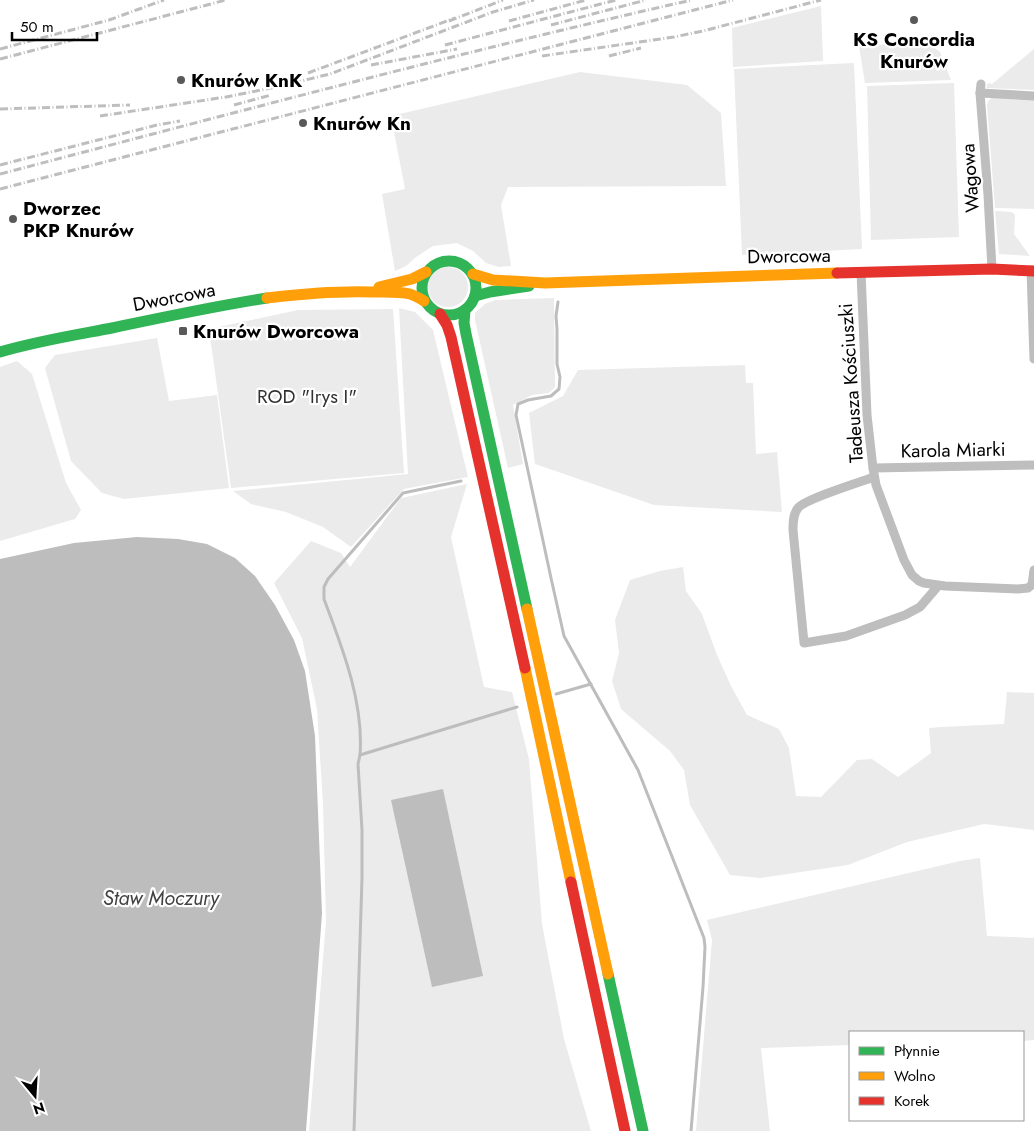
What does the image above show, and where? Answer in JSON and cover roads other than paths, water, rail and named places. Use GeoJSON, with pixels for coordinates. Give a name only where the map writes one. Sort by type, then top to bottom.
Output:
{"type":"FeatureCollection","features":[{"type":"Feature","properties":{"kind":"main road"},"geometry":{"type":"LineString","coordinates":[[454,261],[462,264],[473,274],[476,282],[475,296],[470,306],[465,310],[446,316],[428,306],[424,301],[421,287],[422,279],[426,272],[438,262],[454,261]]}},
{"type":"Feature","properties":{"kind":"main road","name":"Dworcowa"},"geometry":{"type":"LineString","coordinates":[[473,274],[493,280],[545,283],[742,275],[992,269],[1032,270]]}},
{"type":"Feature","properties":{"kind":"main road","name":"Dworcowa"},"geometry":{"type":"LineString","coordinates":[[356,291],[398,283],[426,272]]}},
{"type":"Feature","properties":{"kind":"main road","name":"Dworcowa"},"geometry":{"type":"LineString","coordinates":[[475,296],[545,283]]}},
{"type":"Feature","properties":{"kind":"main road","name":"Dworcowa"},"geometry":{"type":"LineString","coordinates":[[0,352],[82,333],[302,293],[356,291],[408,294],[416,295],[424,301]]}},
{"type":"Feature","properties":{"kind":"main road"},"geometry":{"type":"LineString","coordinates":[[465,310],[464,323],[466,334],[643,1131]]}},
{"type":"Feature","properties":{"kind":"main road"},"geometry":{"type":"LineString","coordinates":[[440,314],[452,337],[625,1131]]}},
{"type":"Feature","properties":{"kind":"street","name":"Wagowa"},"geometry":{"type":"LineString","coordinates":[[981,84],[980,93],[992,269]]}},
{"type":"Feature","properties":{"kind":"street"},"geometry":{"type":"LineString","coordinates":[[980,93],[1034,96]]}},
{"type":"Feature","properties":{"kind":"street"},"geometry":{"type":"LineString","coordinates":[[1032,270],[1034,359]]}},
{"type":"Feature","properties":{"kind":"street","name":"Tadeusza Kościuszki"},"geometry":{"type":"LineString","coordinates":[[861,272],[867,415],[873,472],[894,535],[909,571],[916,579],[938,586],[1023,589],[1033,584]]}},
{"type":"Feature","properties":{"kind":"street","name":"Karola Miarki"},"geometry":{"type":"LineString","coordinates":[[938,586],[920,607],[905,615],[846,636],[804,643],[793,530],[794,516],[798,507],[873,472],[1034,465]]}},
{"type":"Feature","properties":{"kind":"street"},"geometry":{"type":"LineString","coordinates":[[1033,584],[1034,570]]}},
{"type":"Feature","properties":{"kind":"water","name":"Staw Moczury"},"geometry":{"type":"Polygon","coordinates":[[[137,537],[178,539],[207,544],[235,558],[255,576],[275,605],[294,640],[305,671],[315,736],[322,913],[306,1131],[0,1131],[0,559],[74,543],[137,537]]]}},
{"type":"Feature","properties":{"kind":"water"},"geometry":{"type":"Polygon","coordinates":[[[443,789],[483,976],[432,987],[391,800],[443,789]]]}},
{"type":"Feature","properties":{"kind":"waterway"},"geometry":{"type":"LineString","coordinates":[[558,302],[556,316],[559,389],[551,396],[528,400],[518,404],[516,415],[564,636],[638,770],[704,938],[703,987],[691,1131]]}},
{"type":"Feature","properties":{"kind":"waterway"},"geometry":{"type":"LineString","coordinates":[[360,755],[359,715],[355,695],[344,655],[324,599],[324,587],[328,579],[403,493],[461,481]]}},
{"type":"Feature","properties":{"kind":"waterway"},"geometry":{"type":"LineString","coordinates":[[556,694],[591,684]]}},
{"type":"Feature","properties":{"kind":"waterway"},"geometry":{"type":"LineString","coordinates":[[354,1131],[362,878],[362,830],[358,764],[360,755],[517,707]]}},
{"type":"Feature","properties":{"kind":"railway"},"geometry":{"type":"LineString","coordinates":[[0,49],[109,20],[164,0]]}},
{"type":"Feature","properties":{"kind":"railway"},"geometry":{"type":"LineString","coordinates":[[0,59],[226,0]]}},
{"type":"Feature","properties":{"kind":"railway"},"geometry":{"type":"LineString","coordinates":[[449,21],[503,0]]}},
{"type":"Feature","properties":{"kind":"railway"},"geometry":{"type":"LineString","coordinates":[[100,116],[226,97],[330,74],[493,12],[534,0]]}},
{"type":"Feature","properties":{"kind":"railway"},"geometry":{"type":"LineString","coordinates":[[509,21],[586,0]]}},
{"type":"Feature","properties":{"kind":"railway"},"geometry":{"type":"LineString","coordinates":[[445,45],[616,0]]}},
{"type":"Feature","properties":{"kind":"railway"},"geometry":{"type":"LineString","coordinates":[[551,25],[646,0]]}},
{"type":"Feature","properties":{"kind":"railway"},"geometry":{"type":"LineString","coordinates":[[0,174],[432,62],[692,0]]}},
{"type":"Feature","properties":{"kind":"railway"},"geometry":{"type":"LineString","coordinates":[[0,189],[733,0]]}},
{"type":"Feature","properties":{"kind":"railway"},"geometry":{"type":"LineString","coordinates":[[542,56],[674,37],[821,0]]}},
{"type":"Feature","properties":{"kind":"railway"},"geometry":{"type":"LineString","coordinates":[[308,73],[455,18]]}},
{"type":"Feature","properties":{"kind":"railway"},"geometry":{"type":"LineString","coordinates":[[609,56],[641,48]]}},
{"type":"Feature","properties":{"kind":"railway"},"geometry":{"type":"LineString","coordinates":[[371,65],[457,49]]}},
{"type":"Feature","properties":{"kind":"railway"},"geometry":{"type":"LineString","coordinates":[[234,105],[271,95]]}},
{"type":"Feature","properties":{"kind":"railway"},"geometry":{"type":"LineString","coordinates":[[0,109],[130,105]]}},
{"type":"Feature","properties":{"kind":"railway"},"geometry":{"type":"LineString","coordinates":[[0,165],[157,125],[180,121]]}},
{"type":"Feature","properties":{"kind":"place","name":"KS Concordia Knurów"},"geometry":{"type":"Point","coordinates":[914,20]}},
{"type":"Feature","properties":{"kind":"place","name":"Knurów KnK"},"geometry":{"type":"Point","coordinates":[181,80]}},
{"type":"Feature","properties":{"kind":"place","name":"Knurów Kn"},"geometry":{"type":"Point","coordinates":[303,123]}},
{"type":"Feature","properties":{"kind":"place","name":"Dworzec PKP Knurów"},"geometry":{"type":"Point","coordinates":[13,219]}},
{"type":"Feature","properties":{"kind":"place","name":"Knurów Dworcowa"},"geometry":{"type":"Point","coordinates":[183,331]}},
{"type":"Feature","properties":{"kind":"park label","name":"ROD \"Irys I\""},"geometry":{"type":"Point","coordinates":[307,396]}}]}
